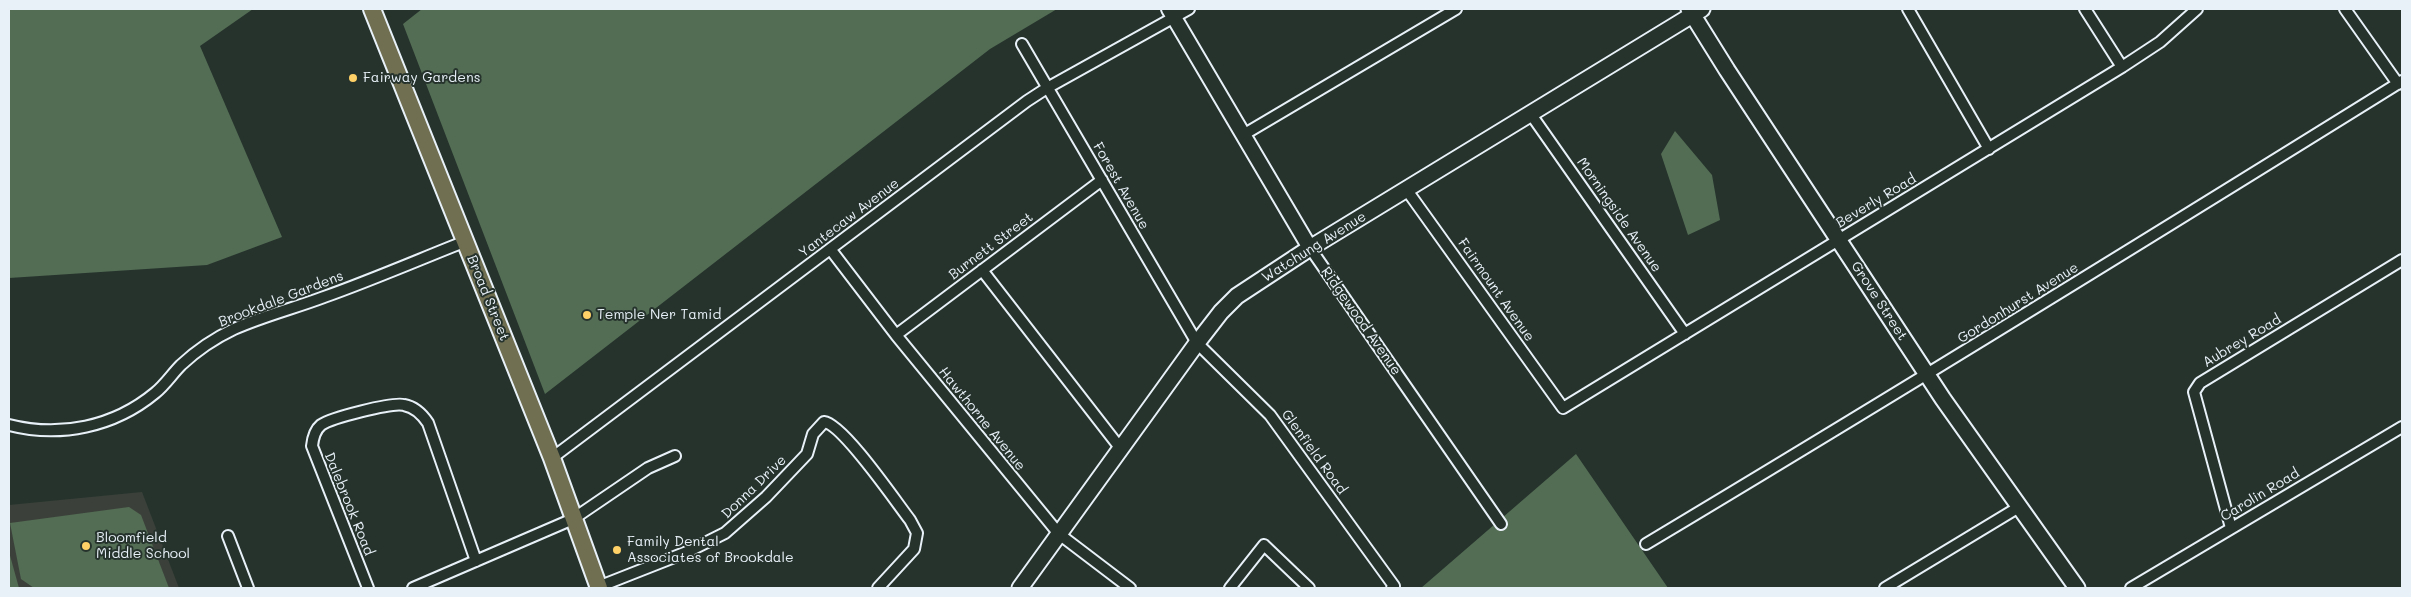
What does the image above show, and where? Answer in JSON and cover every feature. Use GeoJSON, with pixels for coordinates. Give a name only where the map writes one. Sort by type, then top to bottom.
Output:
{"type":"FeatureCollection","features":[{"type":"Feature","properties":{"kind":"main road","name":"Broad Street"},"geometry":{"type":"LineString","coordinates":[[372,9],[552,458],[598,587]]}},
{"type":"Feature","properties":{"kind":"main road","name":"Watchung Avenue"},"geometry":{"type":"LineString","coordinates":[[1020,588],[1197,343],[1237,296],[1310,248],[1694,11]]}},
{"type":"Feature","properties":{"kind":"main road","name":"Grove Street"},"geometry":{"type":"LineString","coordinates":[[1694,11],[1928,376],[2077,588]]}},
{"type":"Feature","properties":{"kind":"street","name":"Yantecaw Avenue"},"geometry":{"type":"LineString","coordinates":[[552,458],[1047,88],[1171,13],[1189,9]]}},
{"type":"Feature","properties":{"kind":"street"},"geometry":{"type":"LineString","coordinates":[[1243,135],[1456,9]]}},
{"type":"Feature","properties":{"kind":"street"},"geometry":{"type":"LineString","coordinates":[[1908,9],[1989,149]]}},
{"type":"Feature","properties":{"kind":"street"},"geometry":{"type":"LineString","coordinates":[[2084,9],[2122,67]]}},
{"type":"Feature","properties":{"kind":"street","name":"Beverly Road"},"geometry":{"type":"LineString","coordinates":[[1563,408],[2122,67],[2160,42],[2197,9]]}},
{"type":"Feature","properties":{"kind":"street"},"geometry":{"type":"LineString","coordinates":[[2345,9],[2400,83]]}},
{"type":"Feature","properties":{"kind":"street","name":"Ridgewood Avenue"},"geometry":{"type":"LineString","coordinates":[[1171,13],[1310,248],[1501,524]]}},
{"type":"Feature","properties":{"kind":"street","name":"Forest Avenue"},"geometry":{"type":"LineString","coordinates":[[1022,44],[1197,343]]}},
{"type":"Feature","properties":{"kind":"street","name":"Gordonhurst Avenue"},"geometry":{"type":"LineString","coordinates":[[1646,544],[1928,376],[2400,83]]}},
{"type":"Feature","properties":{"kind":"street","name":"Morningside Avenue"},"geometry":{"type":"LineString","coordinates":[[1530,113],[1685,334]]}},
{"type":"Feature","properties":{"kind":"street","name":"Burnett Street"},"geometry":{"type":"LineString","coordinates":[[896,335],[1102,180]]}},
{"type":"Feature","properties":{"kind":"street","name":"Fairmount Avenue"},"geometry":{"type":"LineString","coordinates":[[1406,189],[1563,408]]}},
{"type":"Feature","properties":{"kind":"street","name":"Brookdale Gardens"},"geometry":{"type":"LineString","coordinates":[[9,425],[45,432],[78,429],[106,421],[128,412],[155,393],[182,364],[203,347],[234,329],[324,297],[466,242]]}},
{"type":"Feature","properties":{"kind":"street","name":"Hawthorne Avenue"},"geometry":{"type":"LineString","coordinates":[[830,250],[896,335],[1059,534],[1130,588]]}},
{"type":"Feature","properties":{"kind":"street","name":"Aubrey Road"},"geometry":{"type":"LineString","coordinates":[[2231,528],[2194,392],[2200,383],[2402,260]]}},
{"type":"Feature","properties":{"kind":"street"},"geometry":{"type":"LineString","coordinates":[[982,270],[1121,449]]}},
{"type":"Feature","properties":{"kind":"street","name":"Glenfield Road"},"geometry":{"type":"LineString","coordinates":[[1197,343],[1270,415],[1394,586],[1392,588]]}},
{"type":"Feature","properties":{"kind":"street","name":"Dalebrook Road"},"geometry":{"type":"LineString","coordinates":[[368,588],[312,446],[316,431],[327,422],[386,404],[396,403],[411,407],[428,423],[476,561]]}},
{"type":"Feature","properties":{"kind":"street","name":"Donna Drive"},"geometry":{"type":"LineString","coordinates":[[598,587],[687,552],[725,532],[766,497],[808,454],[812,434],[824,422],[836,427],[848,440],[910,520],[917,533],[917,542],[914,549],[878,588]]}},
{"type":"Feature","properties":{"kind":"street","name":"Carolin Road"},"geometry":{"type":"LineString","coordinates":[[2131,588],[2402,427]]}},
{"type":"Feature","properties":{"kind":"street"},"geometry":{"type":"LineString","coordinates":[[413,588],[573,519],[648,468],[675,456]]}},
{"type":"Feature","properties":{"kind":"street"},"geometry":{"type":"LineString","coordinates":[[1885,588],[2019,507]]}},
{"type":"Feature","properties":{"kind":"street"},"geometry":{"type":"LineString","coordinates":[[228,536],[248,588]]}},
{"type":"Feature","properties":{"kind":"street"},"geometry":{"type":"LineString","coordinates":[[1230,588],[1264,545],[1309,588]]}},
{"type":"Feature","properties":{"kind":"shaded area","name":"Bloomfield Middle School"},"geometry":{"type":"Polygon","coordinates":[[[142,492],[179,588],[9,588],[9,505],[142,492]]]}},
{"type":"Feature","properties":{"kind":"green space"},"geometry":{"type":"Polygon","coordinates":[[[9,9],[253,9],[200,46],[282,237],[207,265],[9,278],[9,9]]]}},
{"type":"Feature","properties":{"kind":"green space"},"geometry":{"type":"Polygon","coordinates":[[[422,9],[1057,9],[990,49],[545,394],[403,24],[422,9]]]}},
{"type":"Feature","properties":{"kind":"green space"},"geometry":{"type":"Polygon","coordinates":[[[1675,131],[1712,175],[1720,220],[1688,235],[1661,154],[1675,131]]]}},
{"type":"Feature","properties":{"kind":"green space"},"geometry":{"type":"Polygon","coordinates":[[[1576,454],[1668,588],[1421,588],[1576,454]]]}},
{"type":"Feature","properties":{"kind":"green space","name":"Bloomfield Middle School"},"geometry":{"type":"Polygon","coordinates":[[[129,507],[141,515],[169,588],[34,588],[21,579],[10,523],[129,507]]]}},
{"type":"Feature","properties":{"kind":"green space"},"geometry":{"type":"Polygon","coordinates":[[[9,552],[19,588],[9,588],[9,552]]]}},
{"type":"Feature","properties":{"kind":"place","name":"Fairway Gardens"},"geometry":{"type":"Point","coordinates":[353,78]}},
{"type":"Feature","properties":{"kind":"place","name":"Temple Ner Tamid"},"geometry":{"type":"Point","coordinates":[587,315]}},
{"type":"Feature","properties":{"kind":"place","name":"Bloomfield Middle School"},"geometry":{"type":"Point","coordinates":[86,546]}},
{"type":"Feature","properties":{"kind":"place","name":"Family Dental Associates of Brookdale"},"geometry":{"type":"Point","coordinates":[617,550]}}]}
